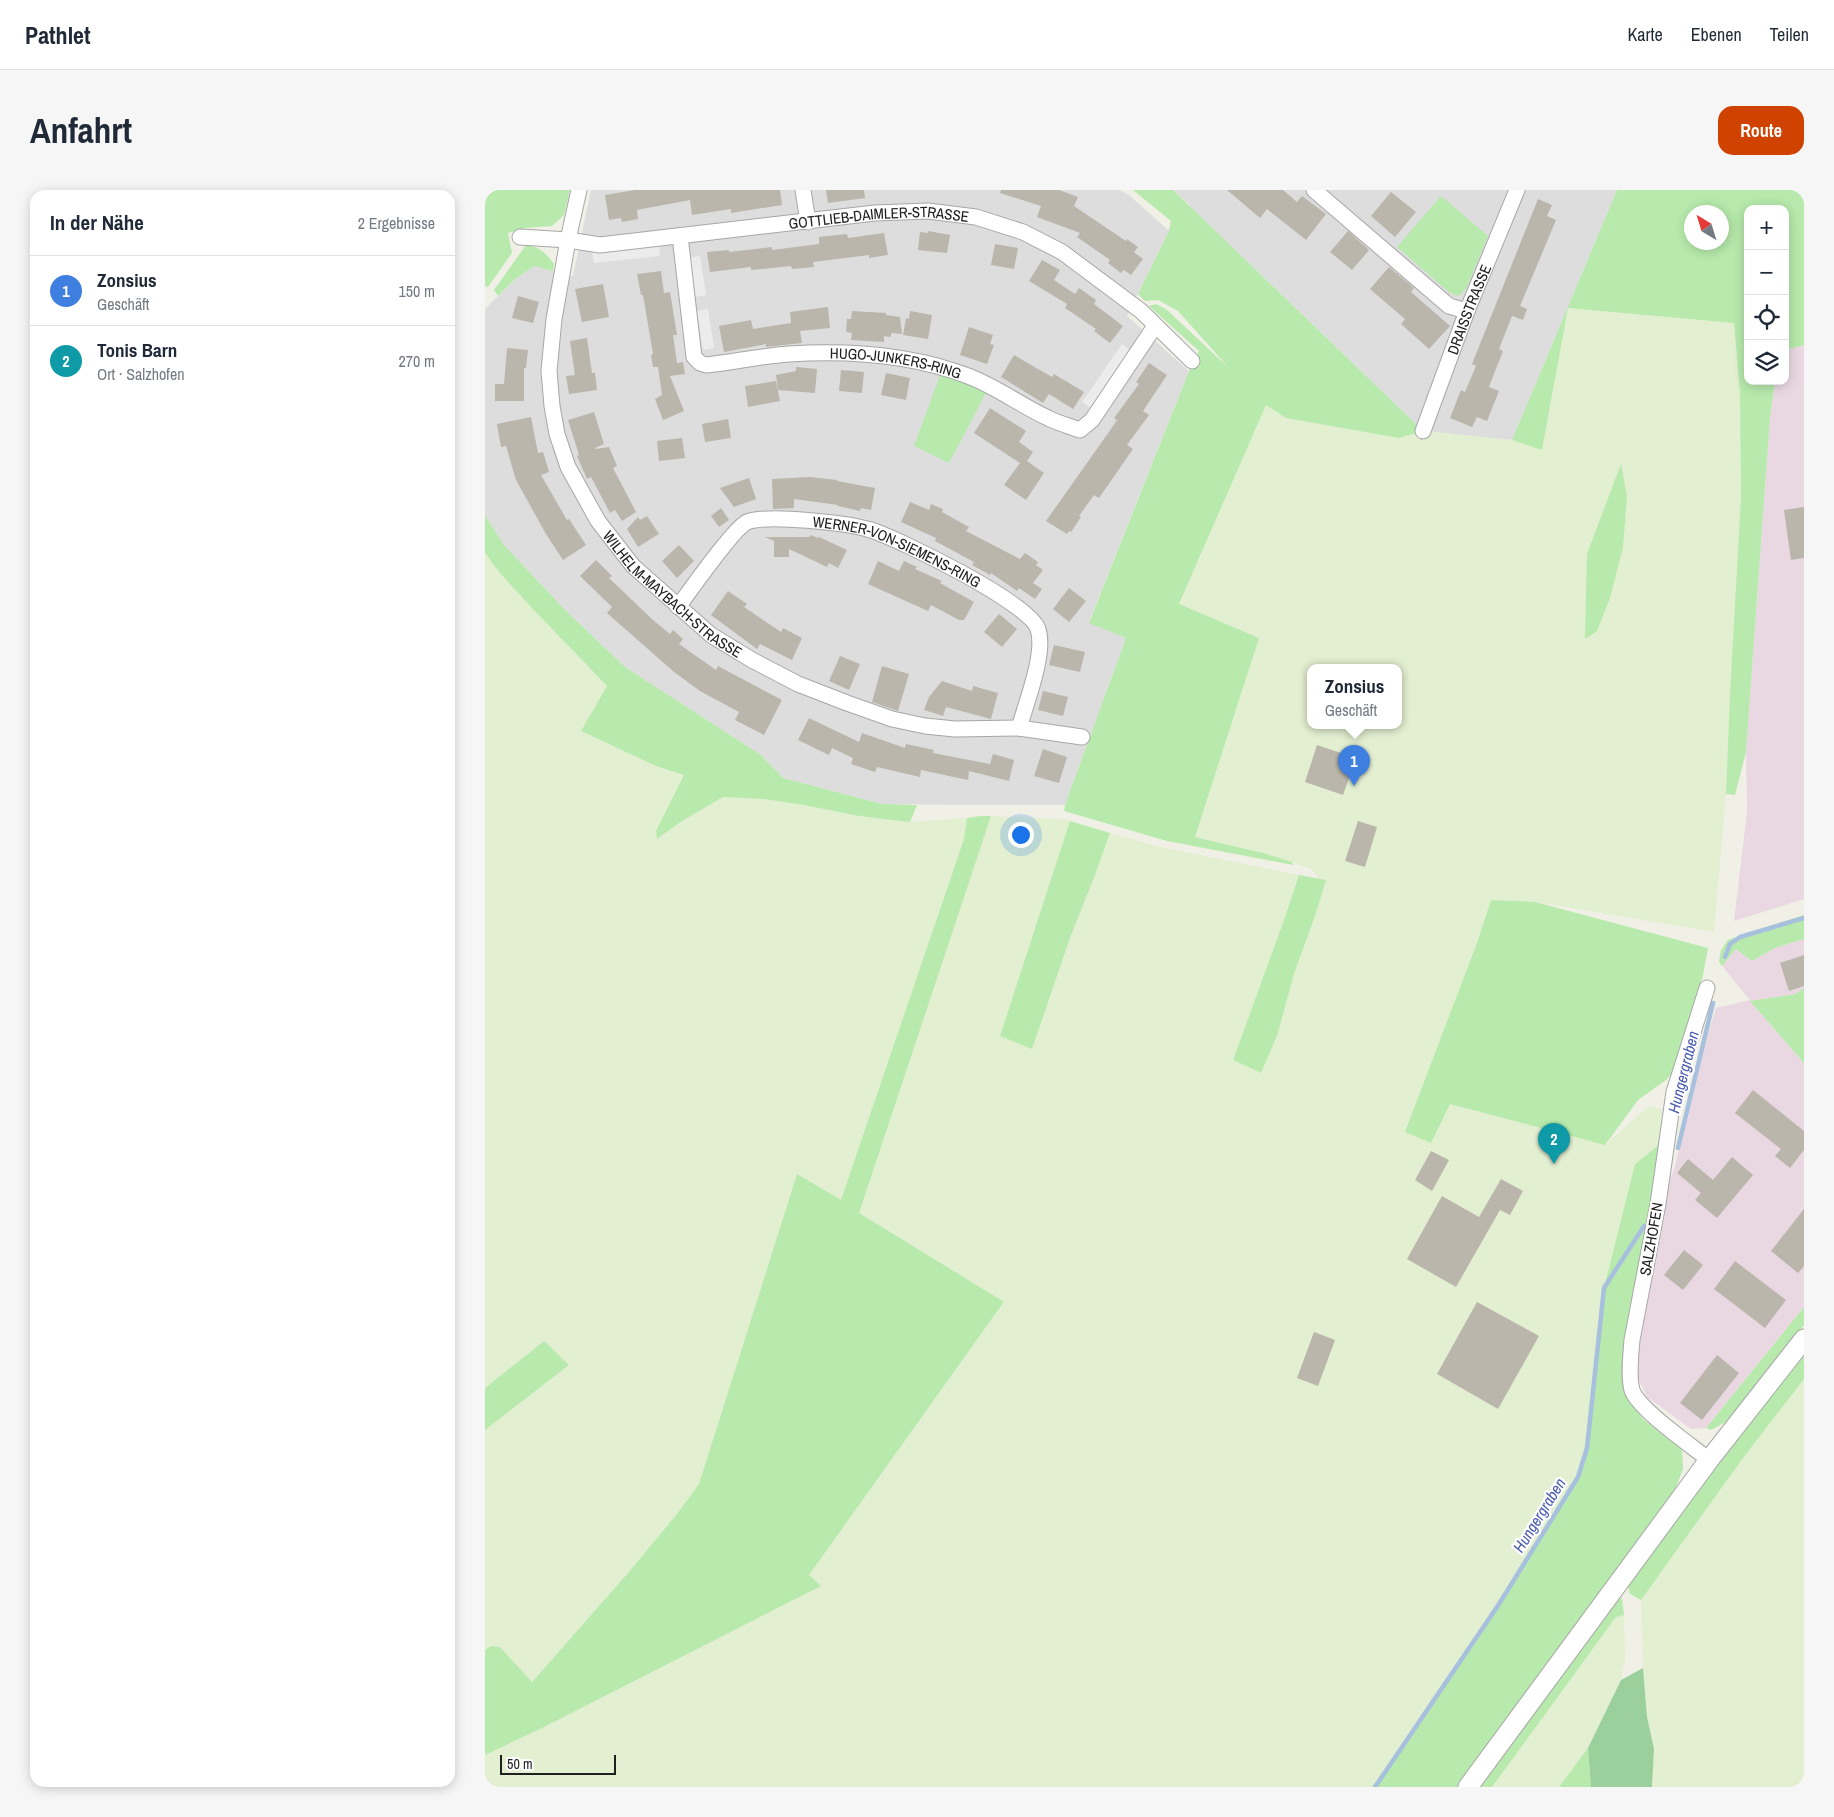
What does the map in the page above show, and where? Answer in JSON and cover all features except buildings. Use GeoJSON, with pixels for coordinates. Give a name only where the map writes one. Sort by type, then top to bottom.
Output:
{"type":"FeatureCollection","features":[{"type":"Feature","properties":{"kind":"street","name":"WILHELM-MAYBACH-STRASSE"},"geometry":{"type":"LineString","coordinates":[[579,190],[554,319],[549,371],[557,434],[568,467],[598,521],[633,566],[711,635],[752,660],[798,684],[883,716],[925,726],[955,729],[1019,728],[1082,738]]}},
{"type":"Feature","properties":{"kind":"street"},"geometry":{"type":"LineString","coordinates":[[803,190],[808,222]]}},
{"type":"Feature","properties":{"kind":"street"},"geometry":{"type":"LineString","coordinates":[[1314,190],[1449,306],[1467,311]]}},
{"type":"Feature","properties":{"kind":"street","name":"DRAISSTRASSE"},"geometry":{"type":"LineString","coordinates":[[1423,430],[1467,311],[1517,190]]}},
{"type":"Feature","properties":{"kind":"street","name":"GOTTLIEB-DAIMLER-STRASSE"},"geometry":{"type":"LineString","coordinates":[[520,237],[568,240],[600,245],[875,213],[928,211],[976,217],[1023,232],[1062,252],[1141,311],[1192,361]]}},
{"type":"Feature","properties":{"kind":"street","name":"HUGO-JUNKERS-RING"},"geometry":{"type":"LineString","coordinates":[[679,236],[694,357],[706,366],[787,354],[836,352],[882,354],[933,365],[967,376],[998,389],[1048,418],[1080,430],[1092,420],[1155,326]]}},
{"type":"Feature","properties":{"kind":"street","name":"WERNER-VON-SIEMENS-RING"},"geometry":{"type":"LineString","coordinates":[[678,607],[727,542],[745,523],[762,519],[788,520],[822,522],[871,530],[954,568],[1013,604],[1038,627],[1041,642],[1036,669],[1019,728]]}},
{"type":"Feature","properties":{"kind":"street","name":"SALZHOFEN"},"geometry":{"type":"LineString","coordinates":[[1707,988],[1674,1092],[1658,1204],[1630,1361],[1632,1391],[1648,1411],[1709,1460]]}},
{"type":"Feature","properties":{"kind":"street"},"geometry":{"type":"LineString","coordinates":[[1468,1787],[1709,1460],[1804,1339]]}},
{"type":"Feature","properties":{"kind":"shaded area"},"geometry":{"type":"Polygon","coordinates":[[[591,190],[1119,190],[1129,195],[1168,230],[1190,205],[1173,190],[1617,190],[1512,440],[1423,431],[1259,273],[1169,231],[1127,316],[1189,371],[1089,622],[1126,638],[1065,805],[972,805],[882,804],[783,778],[761,755],[625,667],[565,610],[504,545],[485,515],[485,309],[514,280],[534,266],[573,276],[591,190]]]}},
{"type":"Feature","properties":{"kind":"shaded area"},"geometry":{"type":"Polygon","coordinates":[[[659,243],[660,256],[594,263],[592,250],[659,243]]]}},
{"type":"Feature","properties":{"kind":"shaded area"},"geometry":{"type":"Polygon","coordinates":[[[700,256],[706,295],[695,297],[689,258],[700,256]]]}},
{"type":"Feature","properties":{"kind":"shaded area"},"geometry":{"type":"Polygon","coordinates":[[[708,309],[714,348],[703,350],[697,311],[708,309]]]}},
{"type":"Feature","properties":{"kind":"shaded area"},"geometry":{"type":"Polygon","coordinates":[[[1122,344],[1132,351],[1092,409],[1082,402],[1122,344]]]}},
{"type":"Feature","properties":{"kind":"shaded area"},"geometry":{"type":"Polygon","coordinates":[[[1804,345],[1804,899],[1734,921],[1747,812],[1746,752],[1770,418],[1774,385],[1789,385],[1789,349],[1804,345]]]}},
{"type":"Feature","properties":{"kind":"shaded area"},"geometry":{"type":"Polygon","coordinates":[[[1804,939],[1804,988],[1796,994],[1750,1001],[1804,1063],[1804,1307],[1706,1428],[1691,1429],[1647,1397],[1630,1361],[1658,1204],[1674,1170],[1703,1049],[1716,1008],[1750,1000],[1722,966],[1736,949],[1752,961],[1775,948],[1804,939]]]}},
{"type":"Feature","properties":{"kind":"green space"},"geometry":{"type":"Polygon","coordinates":[[[489,190],[570,190],[564,215],[552,226],[525,228],[508,233],[512,253],[488,287],[485,286],[485,197],[489,190]]]}},
{"type":"Feature","properties":{"kind":"green space"},"geometry":{"type":"Polygon","coordinates":[[[1133,190],[1173,190],[1423,431],[1399,438],[1286,418],[1266,405],[1179,604],[1259,638],[1195,837],[1267,854],[1292,862],[1293,865],[1167,841],[1064,811],[1126,638],[1089,623],[1189,371],[1199,351],[1149,306],[1156,304],[1166,309],[1229,368],[1178,311],[1158,300],[1145,301],[1138,294],[1169,231],[1171,221],[1133,190]]]}},
{"type":"Feature","properties":{"kind":"green space"},"geometry":{"type":"Polygon","coordinates":[[[1617,190],[1804,190],[1804,345],[1789,349],[1789,205],[1744,205],[1744,385],[1774,385],[1770,418],[1746,752],[1735,795],[1726,794],[1741,497],[1740,394],[1734,323],[1568,308],[1542,450],[1512,440],[1617,190]]]}},
{"type":"Feature","properties":{"kind":"green space"},"geometry":{"type":"Polygon","coordinates":[[[1441,196],[1488,236],[1466,289],[1458,296],[1450,293],[1397,247],[1441,196]]]}},
{"type":"Feature","properties":{"kind":"green space"},"geometry":{"type":"Polygon","coordinates":[[[526,245],[535,247],[545,253],[554,264],[553,271],[534,266],[514,280],[498,296],[494,290],[526,245]]]}},
{"type":"Feature","properties":{"kind":"green space"},"geometry":{"type":"Polygon","coordinates":[[[1568,308],[1734,323],[1740,394],[1741,497],[1726,794],[1714,932],[1535,902],[1491,900],[1477,943],[1450,1104],[1605,1145],[1649,1106],[1661,1109],[1663,1123],[1659,1145],[1635,1164],[1604,1288],[1587,1448],[1578,1477],[1499,1604],[1375,1787],[485,1787],[485,1755],[821,1586],[809,1575],[1004,1303],[858,1213],[991,816],[1070,821],[1000,1036],[1032,1048],[1071,935],[1110,833],[1160,847],[1299,875],[1233,1060],[1261,1073],[1277,1036],[1294,974],[1326,880],[1318,878],[1312,869],[1267,854],[1195,837],[1259,638],[1179,605],[1266,405],[1286,418],[1399,438],[1423,431],[1512,440],[1542,450],[1568,308]]]}},
{"type":"Feature","properties":{"kind":"green space"},"geometry":{"type":"Polygon","coordinates":[[[941,373],[987,391],[949,463],[914,446],[941,373]]]}},
{"type":"Feature","properties":{"kind":"green space"},"geometry":{"type":"Polygon","coordinates":[[[1621,464],[1627,496],[1623,547],[1610,598],[1597,631],[1585,639],[1587,554],[1621,464]]]}},
{"type":"Feature","properties":{"kind":"green space"},"geometry":{"type":"Polygon","coordinates":[[[485,515],[504,545],[565,610],[625,667],[761,755],[783,778],[882,804],[917,805],[910,822],[859,816],[764,799],[723,797],[682,821],[657,839],[656,831],[684,775],[656,766],[581,731],[607,686],[530,606],[499,572],[485,553],[485,515]]]}},
{"type":"Feature","properties":{"kind":"green space"},"geometry":{"type":"Polygon","coordinates":[[[485,553],[499,572],[530,606],[607,686],[581,731],[656,766],[684,775],[656,831],[657,839],[682,821],[723,797],[764,799],[859,816],[910,822],[967,818],[964,839],[841,1201],[797,1174],[699,1484],[677,1514],[628,1573],[531,1682],[501,1647],[491,1646],[485,1650],[485,1430],[569,1365],[544,1341],[485,1388],[485,553]]]}},
{"type":"Feature","properties":{"kind":"green space"},"geometry":{"type":"Polygon","coordinates":[[[991,816],[859,1213],[1004,1302],[809,1575],[821,1586],[485,1755],[485,1650],[491,1646],[500,1647],[532,1682],[628,1573],[677,1514],[699,1484],[797,1174],[841,1200],[964,839],[967,818],[991,816]]]}},
{"type":"Feature","properties":{"kind":"green space"},"geometry":{"type":"Polygon","coordinates":[[[1070,821],[1110,833],[1071,935],[1032,1049],[1000,1036],[1070,821]]]}},
{"type":"Feature","properties":{"kind":"green space"},"geometry":{"type":"Polygon","coordinates":[[[1299,875],[1326,880],[1294,974],[1277,1036],[1261,1073],[1233,1060],[1299,875]]]}},
{"type":"Feature","properties":{"kind":"green space"},"geometry":{"type":"Polygon","coordinates":[[[1491,900],[1535,902],[1708,948],[1703,975],[1679,1065],[1666,1080],[1638,1100],[1605,1145],[1450,1104],[1431,1143],[1405,1132],[1477,943],[1491,900]]]}},
{"type":"Feature","properties":{"kind":"green space"},"geometry":{"type":"Polygon","coordinates":[[[1804,915],[1804,939],[1775,948],[1752,961],[1736,949],[1722,966],[1719,962],[1721,950],[1728,940],[1804,915]]]}},
{"type":"Feature","properties":{"kind":"green space"},"geometry":{"type":"Polygon","coordinates":[[[1804,988],[1804,1063],[1750,1001],[1796,994],[1804,988]]]}},
{"type":"Feature","properties":{"kind":"green space"},"geometry":{"type":"Polygon","coordinates":[[[1659,1145],[1658,1204],[1632,1340],[1626,1395],[1643,1419],[1682,1450],[1683,1469],[1675,1490],[1457,1787],[1375,1787],[1499,1604],[1578,1477],[1587,1448],[1604,1288],[1635,1164],[1659,1145]]]}},
{"type":"Feature","properties":{"kind":"green space"},"geometry":{"type":"Polygon","coordinates":[[[1804,1307],[1804,1325],[1731,1419],[1711,1430],[1706,1428],[1804,1307]]]}},
{"type":"Feature","properties":{"kind":"green space"},"geometry":{"type":"Polygon","coordinates":[[[544,1341],[569,1365],[485,1430],[485,1388],[544,1341]]]}},
{"type":"Feature","properties":{"kind":"green space"},"geometry":{"type":"Polygon","coordinates":[[[1804,1348],[1804,1379],[1743,1458],[1641,1600],[1630,1594],[1627,1583],[1804,1348]]]}},
{"type":"Feature","properties":{"kind":"green space"},"geometry":{"type":"Polygon","coordinates":[[[1804,1379],[1804,1787],[1652,1787],[1654,1749],[1647,1717],[1641,1600],[1743,1458],[1804,1379]]]}},
{"type":"Feature","properties":{"kind":"green space"},"geometry":{"type":"Polygon","coordinates":[[[1622,1598],[1624,1615],[1616,1617],[1492,1787],[1479,1787],[1616,1599],[1622,1598]]]}},
{"type":"Feature","properties":{"kind":"green space"},"geometry":{"type":"Polygon","coordinates":[[[1624,1615],[1625,1658],[1621,1680],[1588,1748],[1559,1787],[1492,1787],[1616,1617],[1624,1615]]]}},
{"type":"Feature","properties":{"kind":"green space"},"geometry":{"type":"Polygon","coordinates":[[[1643,1668],[1647,1717],[1654,1749],[1652,1787],[1591,1787],[1588,1748],[1621,1680],[1643,1668]]]}},
{"type":"Feature","properties":{"kind":"green space"},"geometry":{"type":"Polygon","coordinates":[[[1588,1748],[1591,1787],[1559,1787],[1588,1748]]]}},
{"type":"Feature","properties":{"kind":"waterway","name":"Hungergraben"},"geometry":{"type":"LineString","coordinates":[[1725,957],[1730,944],[1740,937],[1804,918]]}},
{"type":"Feature","properties":{"kind":"waterway","name":"Hungergraben"},"geometry":{"type":"LineString","coordinates":[[1678,1148],[1713,1003]]}},
{"type":"Feature","properties":{"kind":"waterway","name":"Hungergraben"},"geometry":{"type":"LineString","coordinates":[[1375,1787],[1499,1604],[1578,1477],[1587,1448],[1604,1288],[1644,1226]]}},
{"type":"Feature","properties":{"kind":"place","name":"Zonsius"},"geometry":{"type":"Point","coordinates":[1354,786]}},
{"type":"Feature","properties":{"kind":"place","name":"Tonis Barn"},"geometry":{"type":"Point","coordinates":[1554,1164]}}]}
